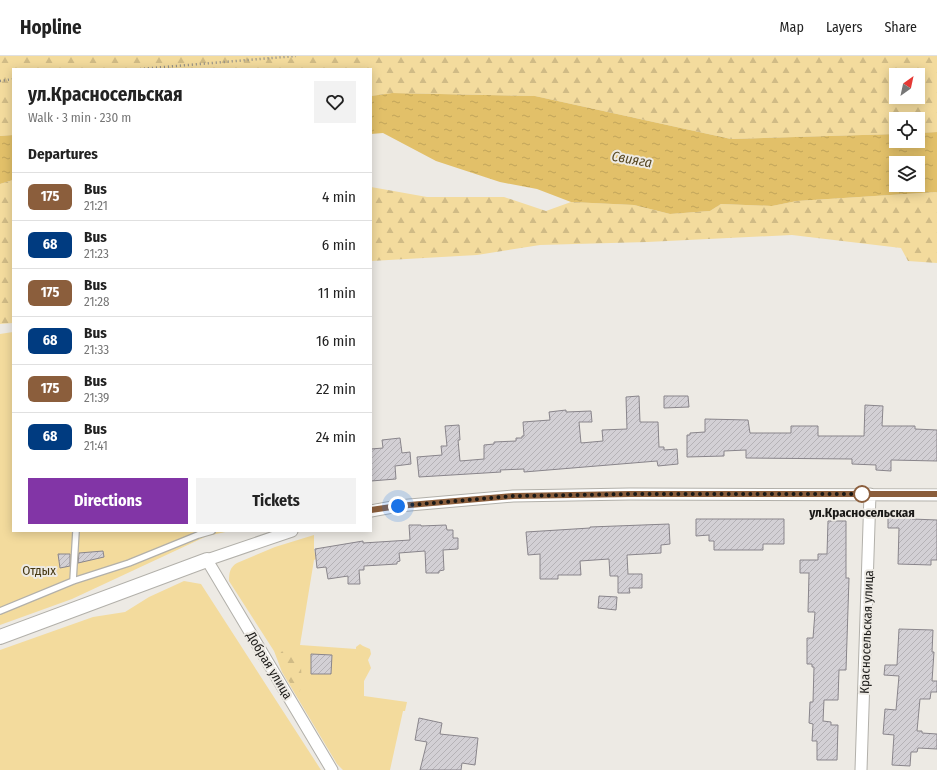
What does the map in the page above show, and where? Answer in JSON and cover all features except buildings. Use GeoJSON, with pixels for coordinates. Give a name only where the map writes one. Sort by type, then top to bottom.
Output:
{"type":"FeatureCollection","features":[{"type":"Feature","properties":{"kind":"street"},"geometry":{"type":"LineString","coordinates":[[372,510],[398,506],[513,496],[630,494],[937,494]]}},
{"type":"Feature","properties":{"kind":"street","name":"Красносельская улица"},"geometry":{"type":"LineString","coordinates":[[861,770],[870,494]]}},
{"type":"Feature","properties":{"kind":"street"},"geometry":{"type":"LineString","coordinates":[[0,637],[207,560],[289,532]]}},
{"type":"Feature","properties":{"kind":"street","name":"Добрая улица"},"geometry":{"type":"LineString","coordinates":[[207,560],[332,770]]}},
{"type":"Feature","properties":{"kind":"lane"},"geometry":{"type":"LineString","coordinates":[[73,581],[76,532]]}},
{"type":"Feature","properties":{"kind":"lane"},"geometry":{"type":"LineString","coordinates":[[0,611],[73,581],[129,563],[198,533]]}},
{"type":"Feature","properties":{"kind":"path"},"geometry":{"type":"LineString","coordinates":[[152,68],[296,56]]}},
{"type":"Feature","properties":{"kind":"path"},"geometry":{"type":"LineString","coordinates":[[0,81],[12,80]]}},
{"type":"Feature","properties":{"kind":"green space"},"geometry":{"type":"Polygon","coordinates":[[[0,56],[937,56],[937,132],[925,133],[925,112],[889,112],[889,134],[731,139],[535,96],[393,93],[372,96],[372,68],[12,68],[12,135],[0,136],[0,56]]]}},
{"type":"Feature","properties":{"kind":"green space"},"geometry":{"type":"Polygon","coordinates":[[[12,180],[12,323],[0,324],[0,184],[12,180]]]}},
{"type":"Feature","properties":{"kind":"green space"},"geometry":{"type":"Polygon","coordinates":[[[372,187],[427,197],[504,197],[546,211],[571,202],[634,205],[670,214],[710,211],[721,204],[772,206],[797,201],[937,192],[937,263],[908,261],[901,248],[792,235],[647,242],[540,245],[477,255],[372,261],[372,187]]]}},
{"type":"Feature","properties":{"kind":"green space","name":"Отдых"},"geometry":{"type":"Polygon","coordinates":[[[12,332],[12,532],[225,532],[207,536],[72,599],[0,625],[0,334],[12,332]]]}},
{"type":"Feature","properties":{"kind":"green space"},"geometry":{"type":"Polygon","coordinates":[[[314,535],[316,559],[314,560],[300,645],[356,649],[356,647],[360,644],[370,649],[371,654],[368,660],[371,668],[364,681],[364,696],[407,702],[405,711],[403,711],[390,770],[343,770],[337,764],[282,672],[274,651],[229,581],[230,570],[237,563],[275,547],[314,535]]]}},
{"type":"Feature","properties":{"kind":"green space"},"geometry":{"type":"Polygon","coordinates":[[[184,581],[201,584],[321,770],[0,770],[0,650],[93,617],[125,612],[149,597],[184,581]]]}},
{"type":"Feature","properties":{"kind":"green space"},"geometry":{"type":"Polygon","coordinates":[[[285,650],[292,650],[298,655],[301,665],[301,682],[300,691],[298,692],[295,691],[283,671],[279,659],[281,652],[285,650]]]}},
{"type":"Feature","properties":{"kind":"water","name":"Свияга"},"geometry":{"type":"Polygon","coordinates":[[[392,93],[535,96],[731,139],[889,134],[889,148],[925,148],[925,133],[937,132],[937,192],[797,201],[772,206],[721,204],[710,211],[670,214],[634,205],[571,202],[537,189],[500,182],[436,161],[383,133],[372,134],[372,96],[392,93]]]}},
{"type":"Feature","properties":{"kind":"water"},"geometry":{"type":"Polygon","coordinates":[[[12,135],[12,180],[0,184],[0,136],[12,135]]]}},
{"type":"Feature","properties":{"kind":"bus line","name":"175"},"geometry":{"type":"LineString","coordinates":[[372,510],[398,506],[513,496],[630,494],[937,494]]}},
{"type":"Feature","properties":{"kind":"place","name":"ул.Красносельская"},"geometry":{"type":"Point","coordinates":[862,494]}},
{"type":"Feature","properties":{"kind":"route"},"geometry":{"type":"LineString","coordinates":[[398,506],[513,496],[630,494],[862,494]]}}]}
